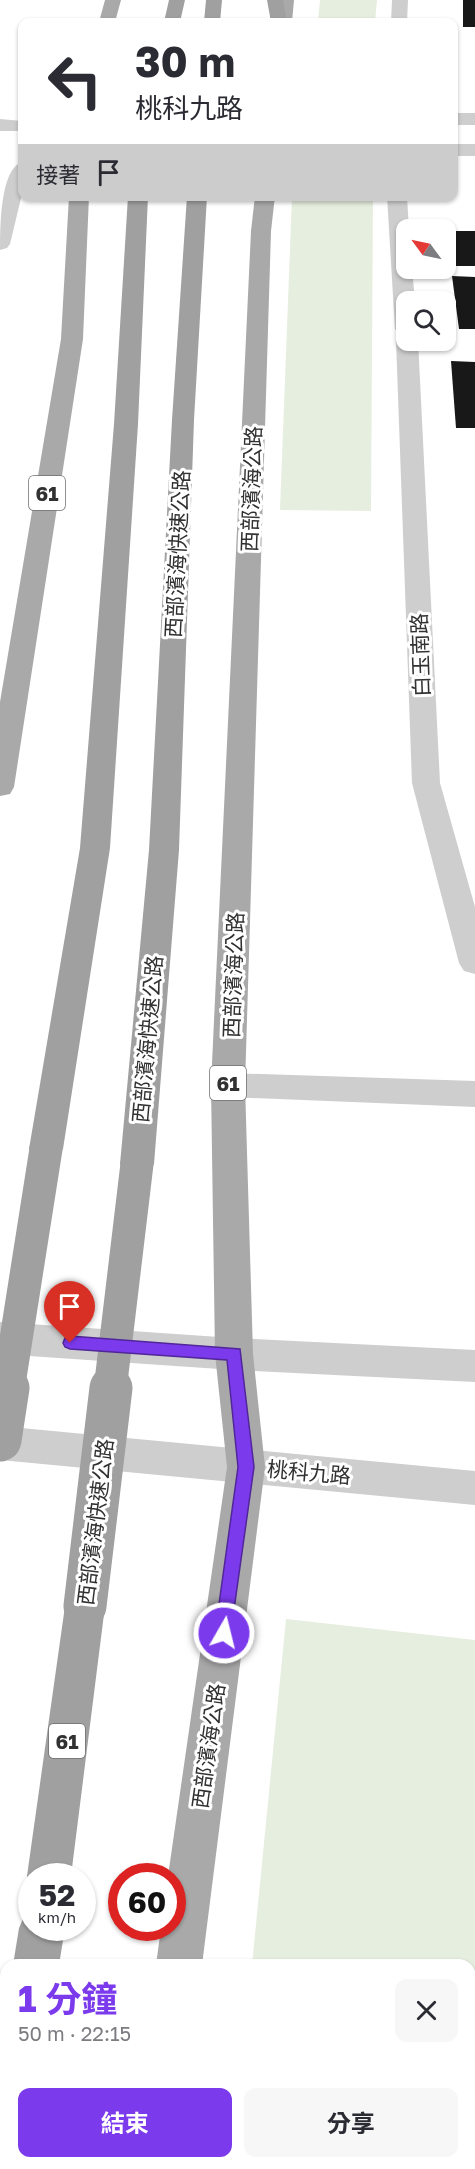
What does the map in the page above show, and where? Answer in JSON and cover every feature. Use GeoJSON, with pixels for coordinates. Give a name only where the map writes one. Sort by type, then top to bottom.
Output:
{"type":"FeatureCollection","features":[{"type":"Feature","properties":{"kind":"highway"},"geometry":{"type":"LineString","coordinates":[[173,18],[177,0]]}},
{"type":"Feature","properties":{"kind":"highway"},"geometry":{"type":"LineString","coordinates":[[212,18],[214,0]]}},
{"type":"Feature","properties":{"kind":"highway"},"geometry":{"type":"LineString","coordinates":[[275,0],[278,18]]}},
{"type":"Feature","properties":{"kind":"highway"},"geometry":{"type":"LineString","coordinates":[[0,1442],[95,848],[126,424],[138,201]]}},
{"type":"Feature","properties":{"kind":"highway","name":"西部濱海快速公路"},"geometry":{"type":"LineString","coordinates":[[51,1863],[86,1606],[137,1164],[164,850],[183,420],[197,201]]}},
{"type":"Feature","properties":{"kind":"highway"},"geometry":{"type":"LineString","coordinates":[[37,1959],[40,1941]]}},
{"type":"Feature","properties":{"kind":"main road"},"geometry":{"type":"LineString","coordinates":[[108,18],[112,0]]}},
{"type":"Feature","properties":{"kind":"main road"},"geometry":{"type":"LineString","coordinates":[[284,18],[286,0]]}},
{"type":"Feature","properties":{"kind":"main road","name":"61"},"geometry":{"type":"LineString","coordinates":[[0,787],[72,339],[79,201]]}},
{"type":"Feature","properties":{"kind":"main road","name":"西部濱海公路"},"geometry":{"type":"LineString","coordinates":[[180,1959],[246,1467],[234,1354],[228,1085],[261,243],[265,201]]}},
{"type":"Feature","properties":{"kind":"street"},"geometry":{"type":"LineString","coordinates":[[399,18],[400,0]]}},
{"type":"Feature","properties":{"kind":"street"},"geometry":{"type":"LineString","coordinates":[[458,119],[475,119]]}},
{"type":"Feature","properties":{"kind":"street"},"geometry":{"type":"LineString","coordinates":[[0,125],[18,126]]}},
{"type":"Feature","properties":{"kind":"street"},"geometry":{"type":"LineString","coordinates":[[458,150],[475,150]]}},
{"type":"Feature","properties":{"kind":"street"},"geometry":{"type":"LineString","coordinates":[[0,244],[18,174]]}},
{"type":"Feature","properties":{"kind":"street"},"geometry":{"type":"LineString","coordinates":[[397,201],[403,291]]}},
{"type":"Feature","properties":{"kind":"street","name":"白玉南路"},"geometry":{"type":"LineString","coordinates":[[407,351],[426,783],[475,963]]}},
{"type":"Feature","properties":{"kind":"street"},"geometry":{"type":"LineString","coordinates":[[228,1085],[475,1094]]}},
{"type":"Feature","properties":{"kind":"street"},"geometry":{"type":"LineString","coordinates":[[0,1338],[234,1354],[475,1366]]}},
{"type":"Feature","properties":{"kind":"street","name":"桃科九路"},"geometry":{"type":"LineString","coordinates":[[0,1442],[475,1488]]}},
{"type":"Feature","properties":{"kind":"green space"},"geometry":{"type":"Polygon","coordinates":[[[320,0],[377,0],[375,18],[318,18],[320,0]]]}},
{"type":"Feature","properties":{"kind":"green space"},"geometry":{"type":"Polygon","coordinates":[[[292,201],[373,201],[371,511],[280,510],[292,201]]]}},
{"type":"Feature","properties":{"kind":"green space"},"geometry":{"type":"Polygon","coordinates":[[[286,1619],[475,1640],[475,1959],[253,1959],[286,1619]]]}},
{"type":"Feature","properties":{"kind":"building"},"geometry":{"type":"Polygon","coordinates":[[[463,0],[475,0],[475,27],[463,27],[463,0]]]}},
{"type":"Feature","properties":{"kind":"building"},"geometry":{"type":"Polygon","coordinates":[[[456,231],[475,231],[475,266],[456,266],[456,231]]]}},
{"type":"Feature","properties":{"kind":"building"},"geometry":{"type":"Polygon","coordinates":[[[456,276],[475,277],[475,329],[459,329],[456,291],[454,291],[452,279],[456,279],[456,276]]]}},
{"type":"Feature","properties":{"kind":"building"},"geometry":{"type":"Polygon","coordinates":[[[451,361],[475,362],[475,428],[456,428],[451,361]]]}},
{"type":"Feature","properties":{"kind":"route"},"geometry":{"type":"LineString","coordinates":[[70,1343],[234,1354],[246,1467],[224,1633]]}}]}
